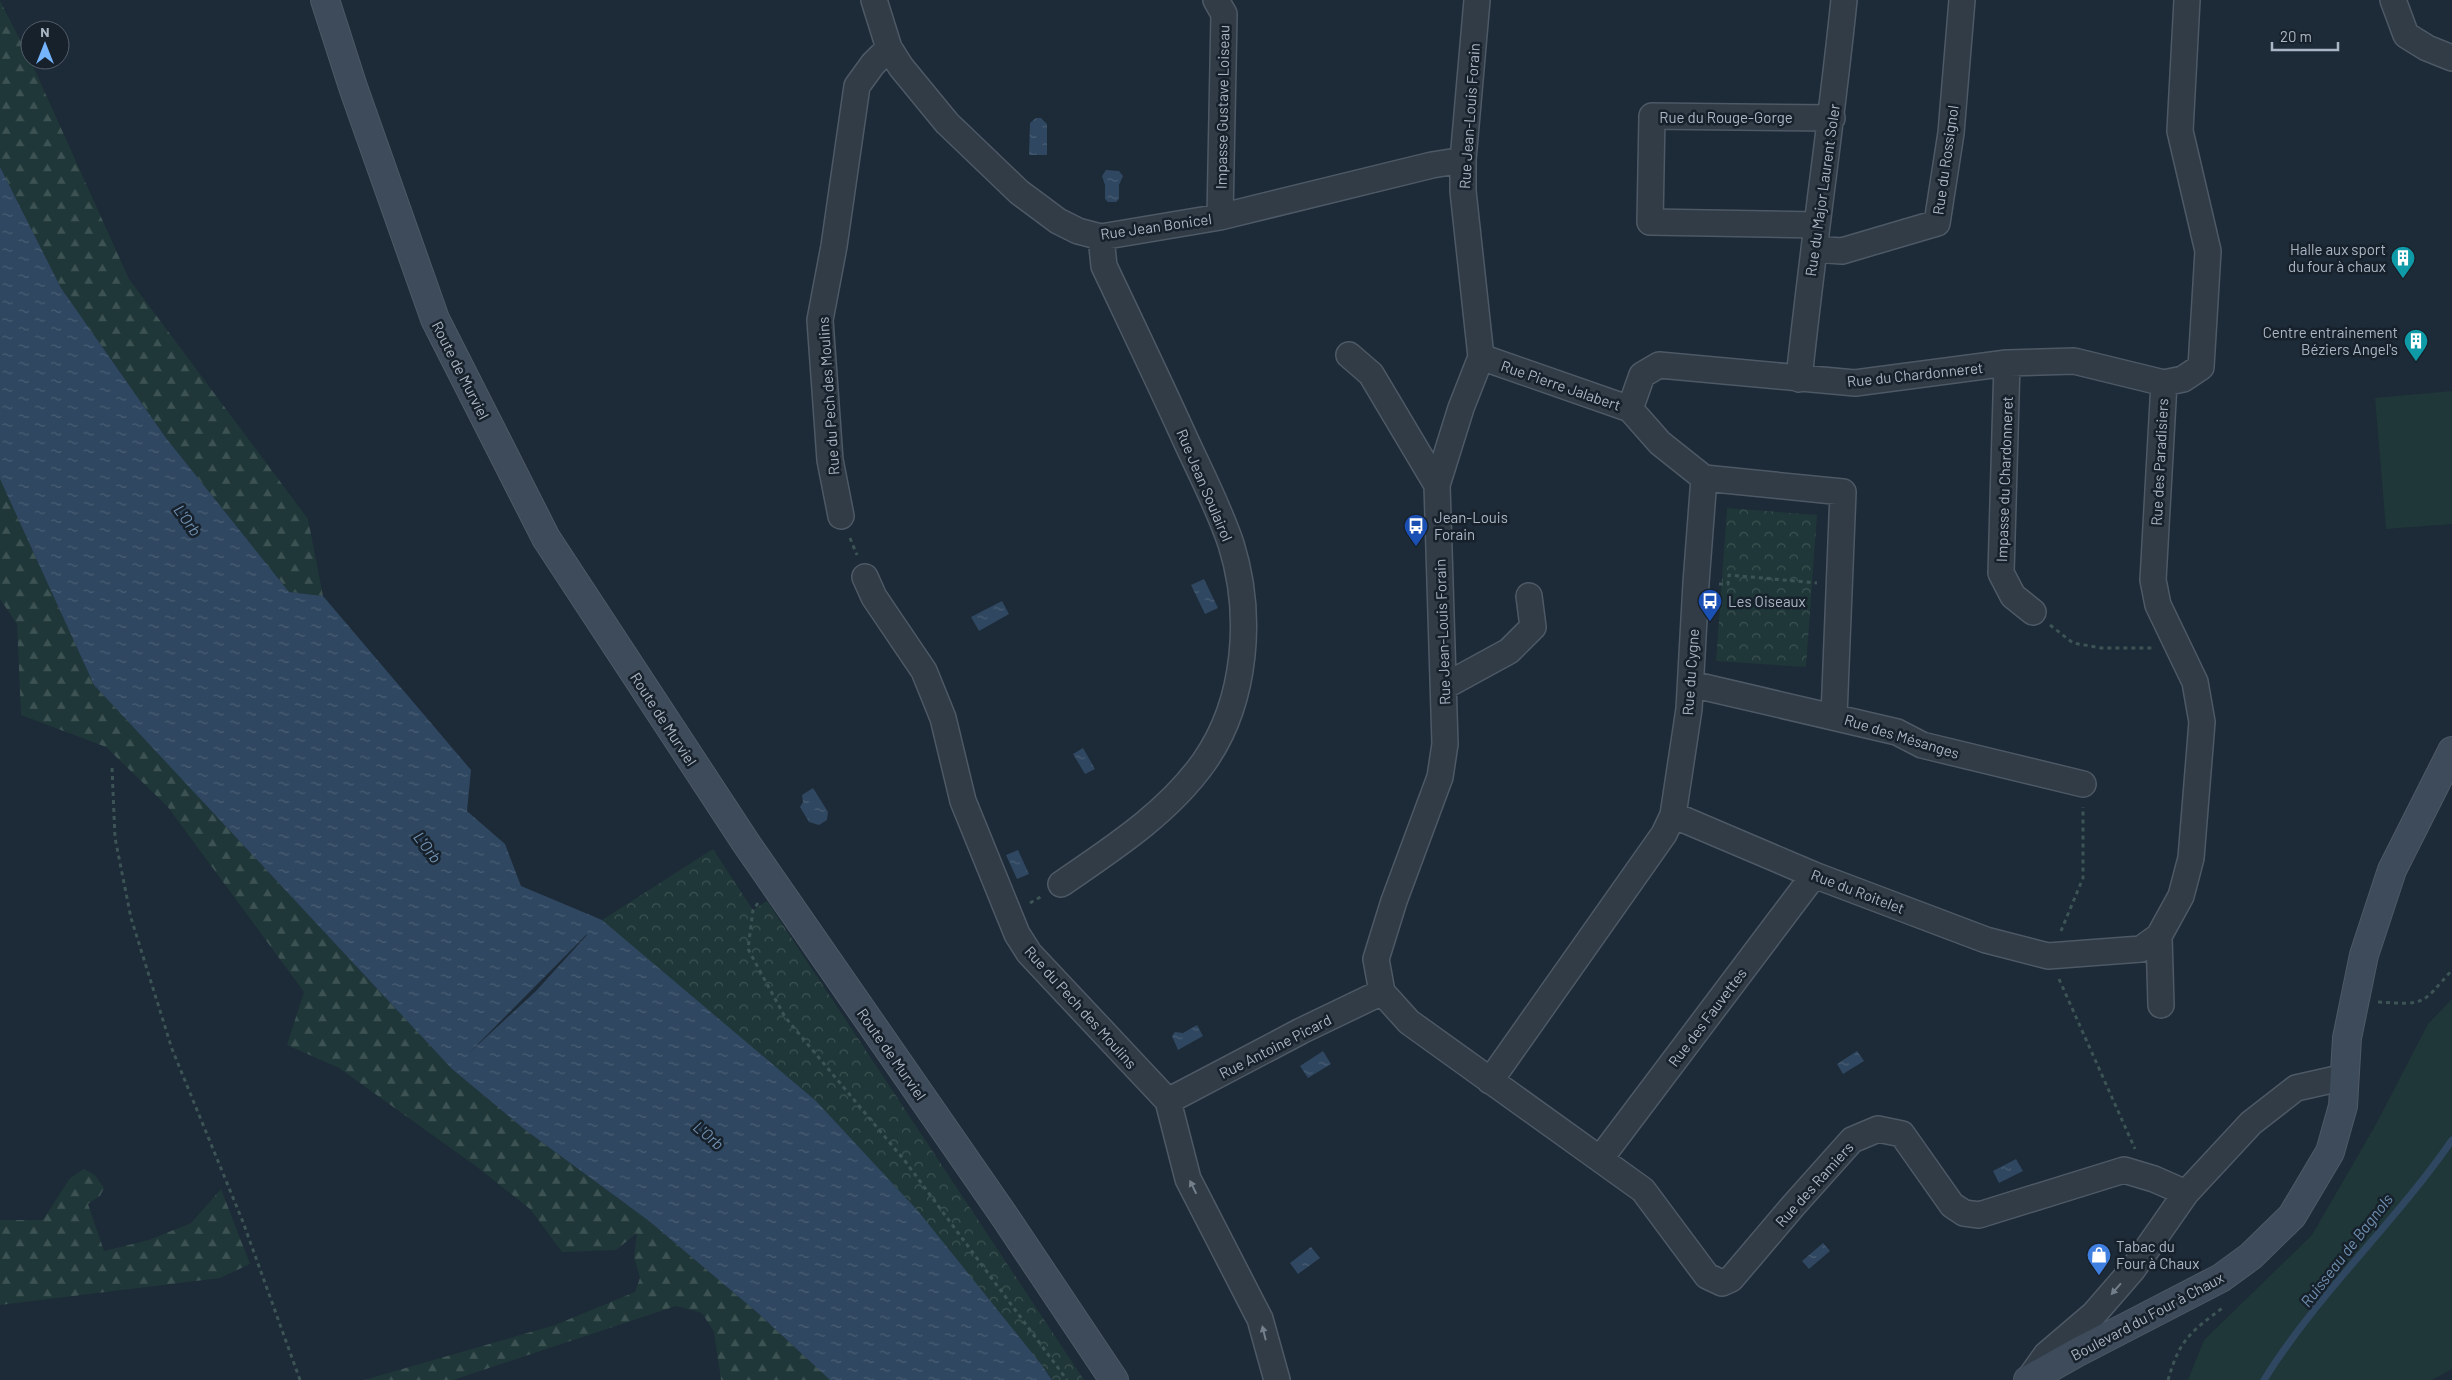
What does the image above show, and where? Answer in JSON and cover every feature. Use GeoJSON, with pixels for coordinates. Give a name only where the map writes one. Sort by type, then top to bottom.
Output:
{"type":"FeatureCollection","features":[{"type":"Feature","properties":{"kind":"main road","name":"Route de Murviel"},"geometry":{"type":"LineString","coordinates":[[325,0],[352,87],[435,319],[546,538],[741,835],[1005,1217],[1114,1380]]}},
{"type":"Feature","properties":{"kind":"main road","name":"Boulevard du Four à Chaux"},"geometry":{"type":"LineString","coordinates":[[2029,1380],[2078,1352],[2221,1278],[2251,1256],[2292,1216],[2330,1152],[2343,1106],[2347,1038],[2364,955],[2392,870],[2452,751]]}},
{"type":"Feature","properties":{"kind":"street"},"geometry":{"type":"LineString","coordinates":[[874,0],[889,48]]}},
{"type":"Feature","properties":{"kind":"street","name":"Impasse Gustave Loiseau"},"geometry":{"type":"LineString","coordinates":[[1216,0],[1224,14],[1220,217]]}},
{"type":"Feature","properties":{"kind":"street","name":"Rue Jean-Louis Forain"},"geometry":{"type":"LineString","coordinates":[[1382,992],[1376,959],[1394,901],[1440,777],[1445,744],[1445,686],[1437,485],[1461,408],[1481,357],[1463,191],[1463,160],[1477,0]]}},
{"type":"Feature","properties":{"kind":"street","name":"Rue du Major Laurent Soler"},"geometry":{"type":"LineString","coordinates":[[1799,379],[1815,237],[1832,118],[1844,0]]}},
{"type":"Feature","properties":{"kind":"street","name":"Rue du Rossignol"},"geometry":{"type":"LineString","coordinates":[[1815,237],[1842,251],[1936,224],[1951,133],[1962,0]]}},
{"type":"Feature","properties":{"kind":"street","name":"Rue des Paradisiers"},"geometry":{"type":"LineString","coordinates":[[2048,956],[2141,949],[2159,936],[2181,896],[2191,858],[2202,722],[2195,682],[2158,605],[2153,580],[2164,383],[2183,379],[2201,367],[2208,251],[2180,131],[2187,0]]}},
{"type":"Feature","properties":{"kind":"street"},"geometry":{"type":"LineString","coordinates":[[2393,0],[2406,35],[2427,48],[2452,58]]}},
{"type":"Feature","properties":{"kind":"street"},"geometry":{"type":"LineString","coordinates":[[2427,48],[2452,47]]}},
{"type":"Feature","properties":{"kind":"street","name":"Rue Jean Bonicel"},"geometry":{"type":"LineString","coordinates":[[889,48],[901,67],[947,123],[1019,192],[1058,221],[1078,231],[1101,237],[1220,217],[1432,165],[1463,160]]}},
{"type":"Feature","properties":{"kind":"street","name":"Rue du Pech des Moulins"},"geometry":{"type":"LineString","coordinates":[[841,516],[830,460],[820,320],[834,246],[857,86],[873,64],[889,48]]}},
{"type":"Feature","properties":{"kind":"street","name":"Rue du Rouge-Gorge"},"geometry":{"type":"LineString","coordinates":[[1815,237],[1650,222],[1652,116],[1832,118]]}},
{"type":"Feature","properties":{"kind":"street","name":"Rue Jean Soulairol"},"geometry":{"type":"LineString","coordinates":[[1061,884],[1112,848],[1169,802],[1205,762],[1219,738],[1230,712],[1238,683],[1243,630],[1238,574],[1222,520],[1104,266],[1101,237]]}},
{"type":"Feature","properties":{"kind":"street"},"geometry":{"type":"LineString","coordinates":[[1349,355],[1370,374],[1437,485]]}},
{"type":"Feature","properties":{"kind":"street","name":"Rue Pierre Jalabert"},"geometry":{"type":"LineString","coordinates":[[1481,357],[1630,409],[1660,443],[1704,478]]}},
{"type":"Feature","properties":{"kind":"street","name":"Rue du Chardonneret"},"geometry":{"type":"LineString","coordinates":[[1630,409],[1642,375],[1658,365],[1855,383],[2007,363],[2074,362],[2164,383]]}},
{"type":"Feature","properties":{"kind":"street","name":"Impasse du Chardonneret"},"geometry":{"type":"LineString","coordinates":[[2007,363],[2001,573],[2013,596],[2033,612]]}},
{"type":"Feature","properties":{"kind":"street"},"geometry":{"type":"LineString","coordinates":[[1704,478],[1843,492],[1834,716]]}},
{"type":"Feature","properties":{"kind":"street","name":"Rue du Cygne"},"geometry":{"type":"LineString","coordinates":[[1490,1081],[1664,834],[1673,815],[1689,709],[1704,478]]}},
{"type":"Feature","properties":{"kind":"street","name":"Rue du Pech des Moulins"},"geometry":{"type":"LineString","coordinates":[[866,577],[874,597],[924,671],[943,718],[963,801],[1006,912],[1029,953],[1168,1101],[1188,1178],[1260,1320],[1277,1380]]}},
{"type":"Feature","properties":{"kind":"street"},"geometry":{"type":"LineString","coordinates":[[1445,686],[1509,651],[1534,627],[1529,596]]}},
{"type":"Feature","properties":{"kind":"street","name":"Rue des Mésanges"},"geometry":{"type":"LineString","coordinates":[[1691,684],[1897,732],[1922,745],[2083,784]]}},
{"type":"Feature","properties":{"kind":"street","name":"Rue du Roitelet"},"geometry":{"type":"LineString","coordinates":[[1673,815],[1814,875],[1986,940],[2048,956]]}},
{"type":"Feature","properties":{"kind":"street","name":"Rue des Fauvettes"},"geometry":{"type":"LineString","coordinates":[[1600,1159],[1814,875]]}},
{"type":"Feature","properties":{"kind":"street"},"geometry":{"type":"LineString","coordinates":[[2159,936],[2162,1005]]}},
{"type":"Feature","properties":{"kind":"street","name":"Rue des Ramiers"},"geometry":{"type":"LineString","coordinates":[[1382,992],[1409,1022],[1643,1190],[1707,1276],[1722,1283],[1731,1279],[1852,1140],[1878,1129],[1902,1134],[1952,1205],[1964,1213],[1979,1214],[2124,1170],[2154,1178],[2186,1193]]}},
{"type":"Feature","properties":{"kind":"street","name":"Rue Antoine Picard"},"geometry":{"type":"LineString","coordinates":[[1168,1101],[1301,1031],[1382,992]]}},
{"type":"Feature","properties":{"kind":"street"},"geometry":{"type":"LineString","coordinates":[[2029,1380],[2046,1355],[2094,1314],[2133,1269],[2186,1193],[2251,1123],[2296,1088],[2345,1077]]}},
{"type":"Feature","properties":{"kind":"path"},"geometry":{"type":"LineString","coordinates":[[841,516],[866,577]]}},
{"type":"Feature","properties":{"kind":"path"},"geometry":{"type":"LineString","coordinates":[[1696,583],[1728,584],[1729,575],[1840,586]]}},
{"type":"Feature","properties":{"kind":"path"},"geometry":{"type":"LineString","coordinates":[[2033,612],[2073,643],[2101,648],[2178,648]]}},
{"type":"Feature","properties":{"kind":"path"},"geometry":{"type":"LineString","coordinates":[[112,768],[115,838],[131,918],[172,1049],[243,1222],[300,1380]]}},
{"type":"Feature","properties":{"kind":"path"},"geometry":{"type":"LineString","coordinates":[[2061,933],[2083,878],[2083,784]]}},
{"type":"Feature","properties":{"kind":"path"},"geometry":{"type":"LineString","coordinates":[[1006,912],[1025,906],[1061,884]]}},
{"type":"Feature","properties":{"kind":"path"},"geometry":{"type":"LineString","coordinates":[[753,910],[748,949],[785,1017],[905,1161],[1067,1380]]}},
{"type":"Feature","properties":{"kind":"path"},"geometry":{"type":"LineString","coordinates":[[2048,956],[2133,1142]]}},
{"type":"Feature","properties":{"kind":"path"},"geometry":{"type":"LineString","coordinates":[[2355,1000],[2409,1004],[2424,1001],[2452,970]]}},
{"type":"Feature","properties":{"kind":"green space"},"geometry":{"type":"Polygon","coordinates":[[[0,1],[20,40],[20,70],[35,70],[129,279],[308,519],[323,596],[289,592],[166,438],[61,288],[0,167],[0,1]]]}},
{"type":"Feature","properties":{"kind":"green space"},"geometry":{"type":"Polygon","coordinates":[[[2452,391],[2452,524],[2386,529],[2375,398],[2452,391]]]}},
{"type":"Feature","properties":{"kind":"green space"},"geometry":{"type":"Polygon","coordinates":[[[0,479],[94,685],[452,1069],[524,1129],[649,1221],[759,1314],[830,1380],[721,1380],[714,1332],[702,1313],[676,1306],[453,1380],[364,1380],[555,1325],[635,1292],[640,1278],[634,1257],[637,1233],[616,1250],[562,1252],[530,1209],[477,1167],[339,1068],[287,1045],[304,992],[167,806],[106,747],[21,715],[17,624],[0,599],[0,479]]]}},
{"type":"Feature","properties":{"kind":"green space"},"geometry":{"type":"Polygon","coordinates":[[[1727,508],[1817,515],[1806,667],[1716,661],[1727,508]]]}},
{"type":"Feature","properties":{"kind":"green space"},"geometry":{"type":"Polygon","coordinates":[[[713,849],[753,910],[767,901],[1084,1380],[1053,1380],[1041,1364],[602,920],[713,849]]]}},
{"type":"Feature","properties":{"kind":"green space"},"geometry":{"type":"Polygon","coordinates":[[[2452,999],[2452,1369],[2432,1380],[2188,1380],[2204,1340],[2312,1235],[2375,1126],[2428,1024],[2452,999]]]}},
{"type":"Feature","properties":{"kind":"green space"},"geometry":{"type":"Polygon","coordinates":[[[84,1169],[95,1175],[104,1188],[100,1196],[88,1204],[104,1251],[149,1240],[191,1223],[221,1189],[250,1264],[220,1278],[0,1305],[0,1220],[43,1220],[70,1178],[84,1169]]]}},
{"type":"Feature","properties":{"kind":"water"},"geometry":{"type":"Polygon","coordinates":[[[1036,118],[1041,118],[1047,124],[1047,155],[1029,155],[1030,123],[1036,118]]]}},
{"type":"Feature","properties":{"kind":"water","name":"L'Orb"},"geometry":{"type":"Polygon","coordinates":[[[0,167],[61,288],[166,438],[289,592],[323,596],[471,770],[467,811],[505,844],[521,886],[602,920],[816,1101],[918,1211],[1052,1380],[830,1380],[759,1314],[649,1221],[524,1129],[452,1069],[94,685],[0,479],[0,167]],[[587,935],[470,1052],[536,991],[587,935]]]}},
{"type":"Feature","properties":{"kind":"water"},"geometry":{"type":"Polygon","coordinates":[[[1106,170],[1119,171],[1123,176],[1119,185],[1119,199],[1116,202],[1108,202],[1105,199],[1105,185],[1102,176],[1106,170]]]}},
{"type":"Feature","properties":{"kind":"water"},"geometry":{"type":"Polygon","coordinates":[[[1204,579],[1218,608],[1205,614],[1191,585],[1204,579]]]}},
{"type":"Feature","properties":{"kind":"water"},"geometry":{"type":"Polygon","coordinates":[[[1002,601],[1009,614],[979,631],[971,617],[1002,601]]]}},
{"type":"Feature","properties":{"kind":"water"},"geometry":{"type":"Polygon","coordinates":[[[1083,748],[1095,769],[1085,774],[1073,754],[1083,748]]]}},
{"type":"Feature","properties":{"kind":"water"},"geometry":{"type":"Polygon","coordinates":[[[813,788],[828,812],[827,820],[819,825],[809,822],[800,807],[803,802],[802,795],[813,788]]]}},
{"type":"Feature","properties":{"kind":"water"},"geometry":{"type":"Polygon","coordinates":[[[1018,850],[1029,874],[1017,879],[1006,855],[1018,850]]]}},
{"type":"Feature","properties":{"kind":"water"},"geometry":{"type":"Polygon","coordinates":[[[1197,1025],[1203,1036],[1178,1050],[1172,1036],[1175,1032],[1183,1033],[1197,1025]]]}},
{"type":"Feature","properties":{"kind":"water"},"geometry":{"type":"Polygon","coordinates":[[[1323,1051],[1331,1064],[1308,1078],[1300,1066],[1323,1051]]]}},
{"type":"Feature","properties":{"kind":"water"},"geometry":{"type":"Polygon","coordinates":[[[1857,1051],[1864,1061],[1843,1074],[1837,1064],[1857,1051]]]}},
{"type":"Feature","properties":{"kind":"water"},"geometry":{"type":"Polygon","coordinates":[[[2016,1159],[2023,1171],[1999,1183],[1993,1171],[2016,1159]]]}},
{"type":"Feature","properties":{"kind":"water"},"geometry":{"type":"Polygon","coordinates":[[[1823,1243],[1830,1251],[1809,1269],[1802,1261],[1823,1243]]]}},
{"type":"Feature","properties":{"kind":"water"},"geometry":{"type":"Polygon","coordinates":[[[1311,1247],[1320,1258],[1298,1274],[1290,1263],[1311,1247]]]}},
{"type":"Feature","properties":{"kind":"waterway","name":"Ruisseau de Bagnols"},"geometry":{"type":"LineString","coordinates":[[2264,1380],[2308,1317],[2430,1171],[2452,1140]]}},
{"type":"Feature","properties":{"kind":"place","name":"Halle aux sport du four à chaux"},"geometry":{"type":"Point","coordinates":[2403,279]}},
{"type":"Feature","properties":{"kind":"place","name":"Centre entrainement Béziers Angel's"},"geometry":{"type":"Point","coordinates":[2416,362]}},
{"type":"Feature","properties":{"kind":"place","name":"Jean-Louis Forain"},"geometry":{"type":"Point","coordinates":[1416,547]}},
{"type":"Feature","properties":{"kind":"place","name":"Les Oiseaux"},"geometry":{"type":"Point","coordinates":[1710,622]}},
{"type":"Feature","properties":{"kind":"place","name":"Tabac du Four à Chaux"},"geometry":{"type":"Point","coordinates":[2099,1276]}}]}
